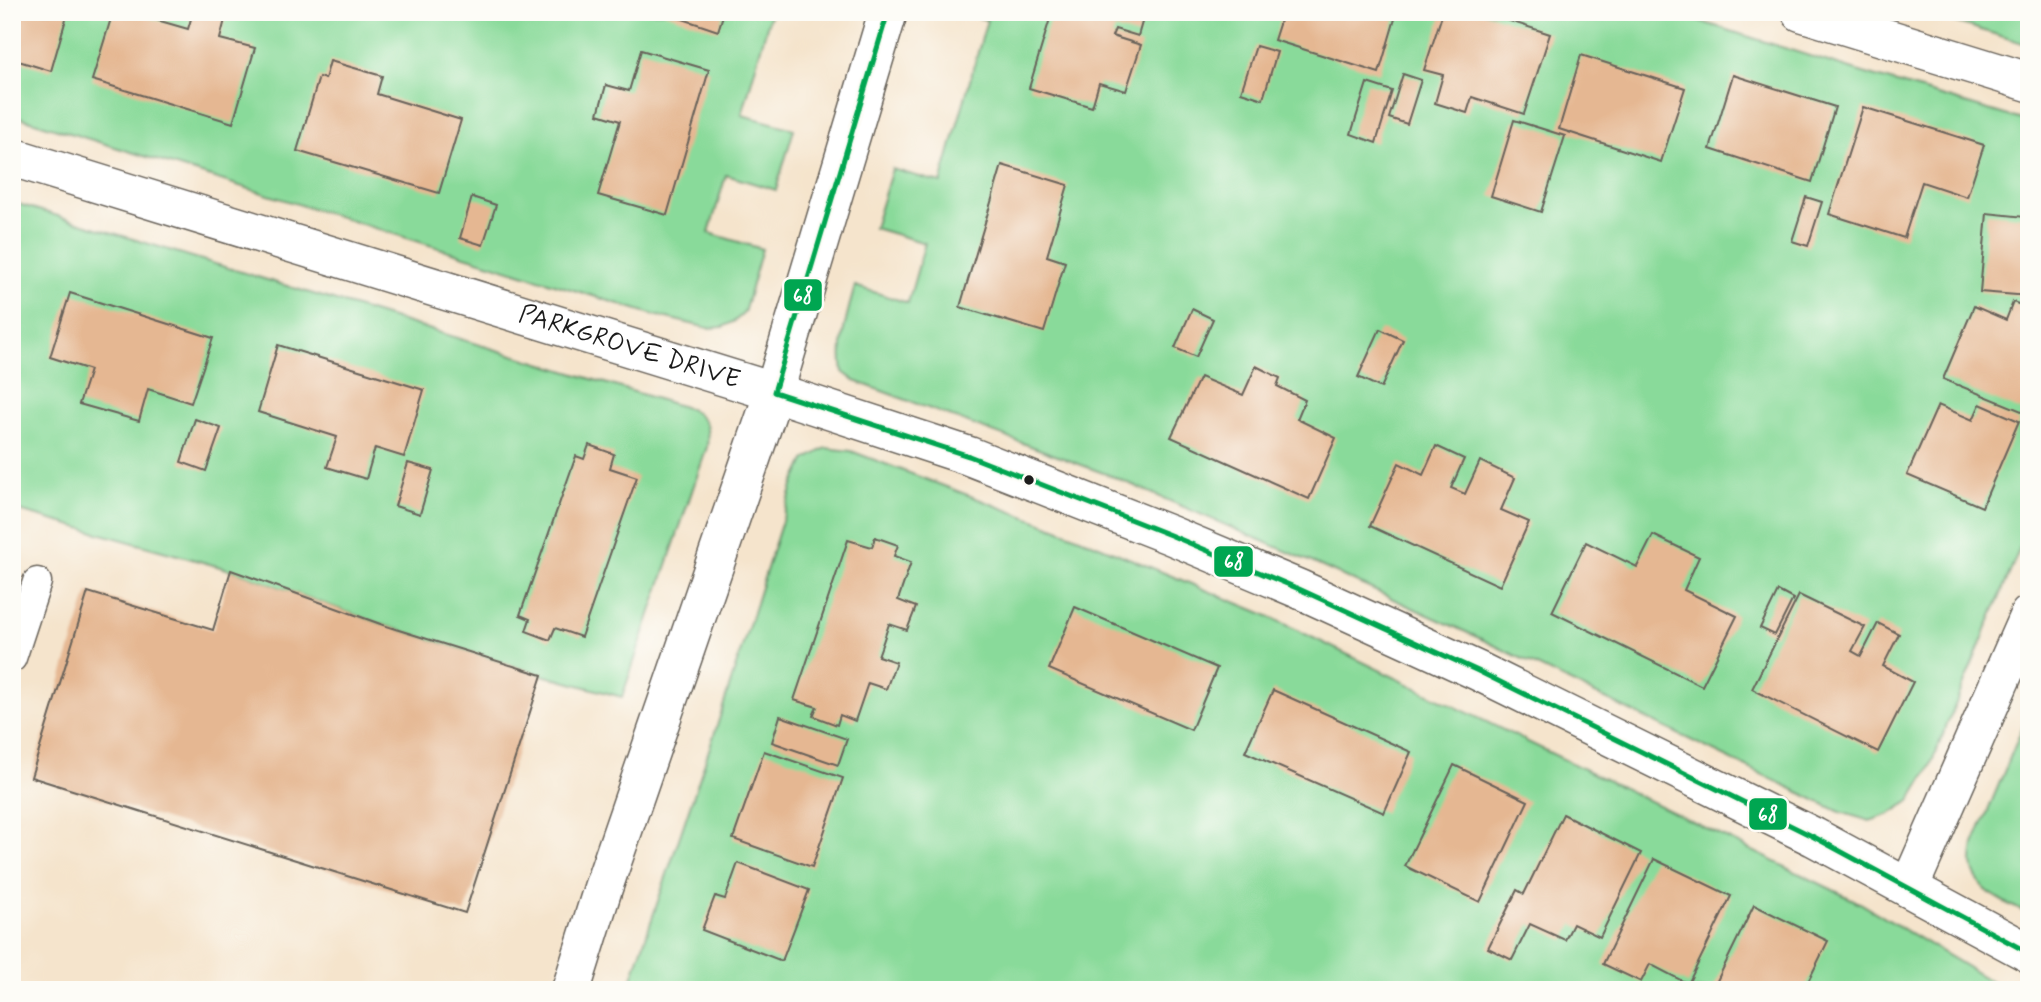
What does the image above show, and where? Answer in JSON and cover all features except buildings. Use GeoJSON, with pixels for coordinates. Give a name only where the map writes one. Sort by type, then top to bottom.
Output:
{"type":"FeatureCollection","features":[{"type":"Feature","properties":{"kind":"street"},"geometry":{"type":"LineString","coordinates":[[570,990],[607,874],[774,391],[888,12]]}},
{"type":"Feature","properties":{"kind":"street"},"geometry":{"type":"LineString","coordinates":[[1801,12],[2029,82]]}},
{"type":"Feature","properties":{"kind":"street","name":"PARKGROVE DRIVE"},"geometry":{"type":"LineString","coordinates":[[12,157],[774,391],[970,456],[1299,589],[1514,689],[1801,831],[2029,953]]}},
{"type":"Feature","properties":{"kind":"street"},"geometry":{"type":"LineString","coordinates":[[1909,888],[2029,615]]}},
{"type":"Feature","properties":{"kind":"lane"},"geometry":{"type":"LineString","coordinates":[[12,658],[37,582]]}},
{"type":"Feature","properties":{"kind":"green space"},"geometry":{"type":"Polygon","coordinates":[[[12,12],[771,12],[742,115],[794,129],[776,190],[726,175],[709,233],[762,249],[744,313],[723,327],[708,328],[654,315],[12,115],[12,12]]]}},
{"type":"Feature","properties":{"kind":"green space"},"geometry":{"type":"Polygon","coordinates":[[[960,12],[1671,12],[2029,122],[2029,526],[1928,771],[1910,801],[1890,814],[1870,821],[1840,812],[1479,638],[1316,564],[1114,477],[855,381],[843,372],[842,339],[855,286],[908,303],[925,243],[874,228],[892,169],[941,183],[987,20],[960,12]]]}},
{"type":"Feature","properties":{"kind":"green space"},"geometry":{"type":"Polygon","coordinates":[[[1923,12],[2029,12],[2029,45],[1923,12]]]}},
{"type":"Feature","properties":{"kind":"green space"},"geometry":{"type":"Polygon","coordinates":[[[12,202],[696,413],[706,425],[707,447],[622,697],[386,626],[231,570],[12,509],[12,202]]]}},
{"type":"Feature","properties":{"kind":"green space"},"geometry":{"type":"Polygon","coordinates":[[[826,448],[851,451],[1058,529],[1264,614],[1860,903],[2005,990],[628,990],[716,729],[794,483],[805,460],[826,448]]]}},
{"type":"Feature","properties":{"kind":"green space"},"geometry":{"type":"Polygon","coordinates":[[[2029,712],[2029,914],[2001,901],[1985,889],[1974,872],[1972,862],[1974,844],[2029,712]]]}},
{"type":"Feature","properties":{"kind":"transit line","name":"68"},"geometry":{"type":"LineString","coordinates":[[888,12],[774,392],[969,456],[1299,589],[1478,671],[1814,837],[2029,953]]}}]}
